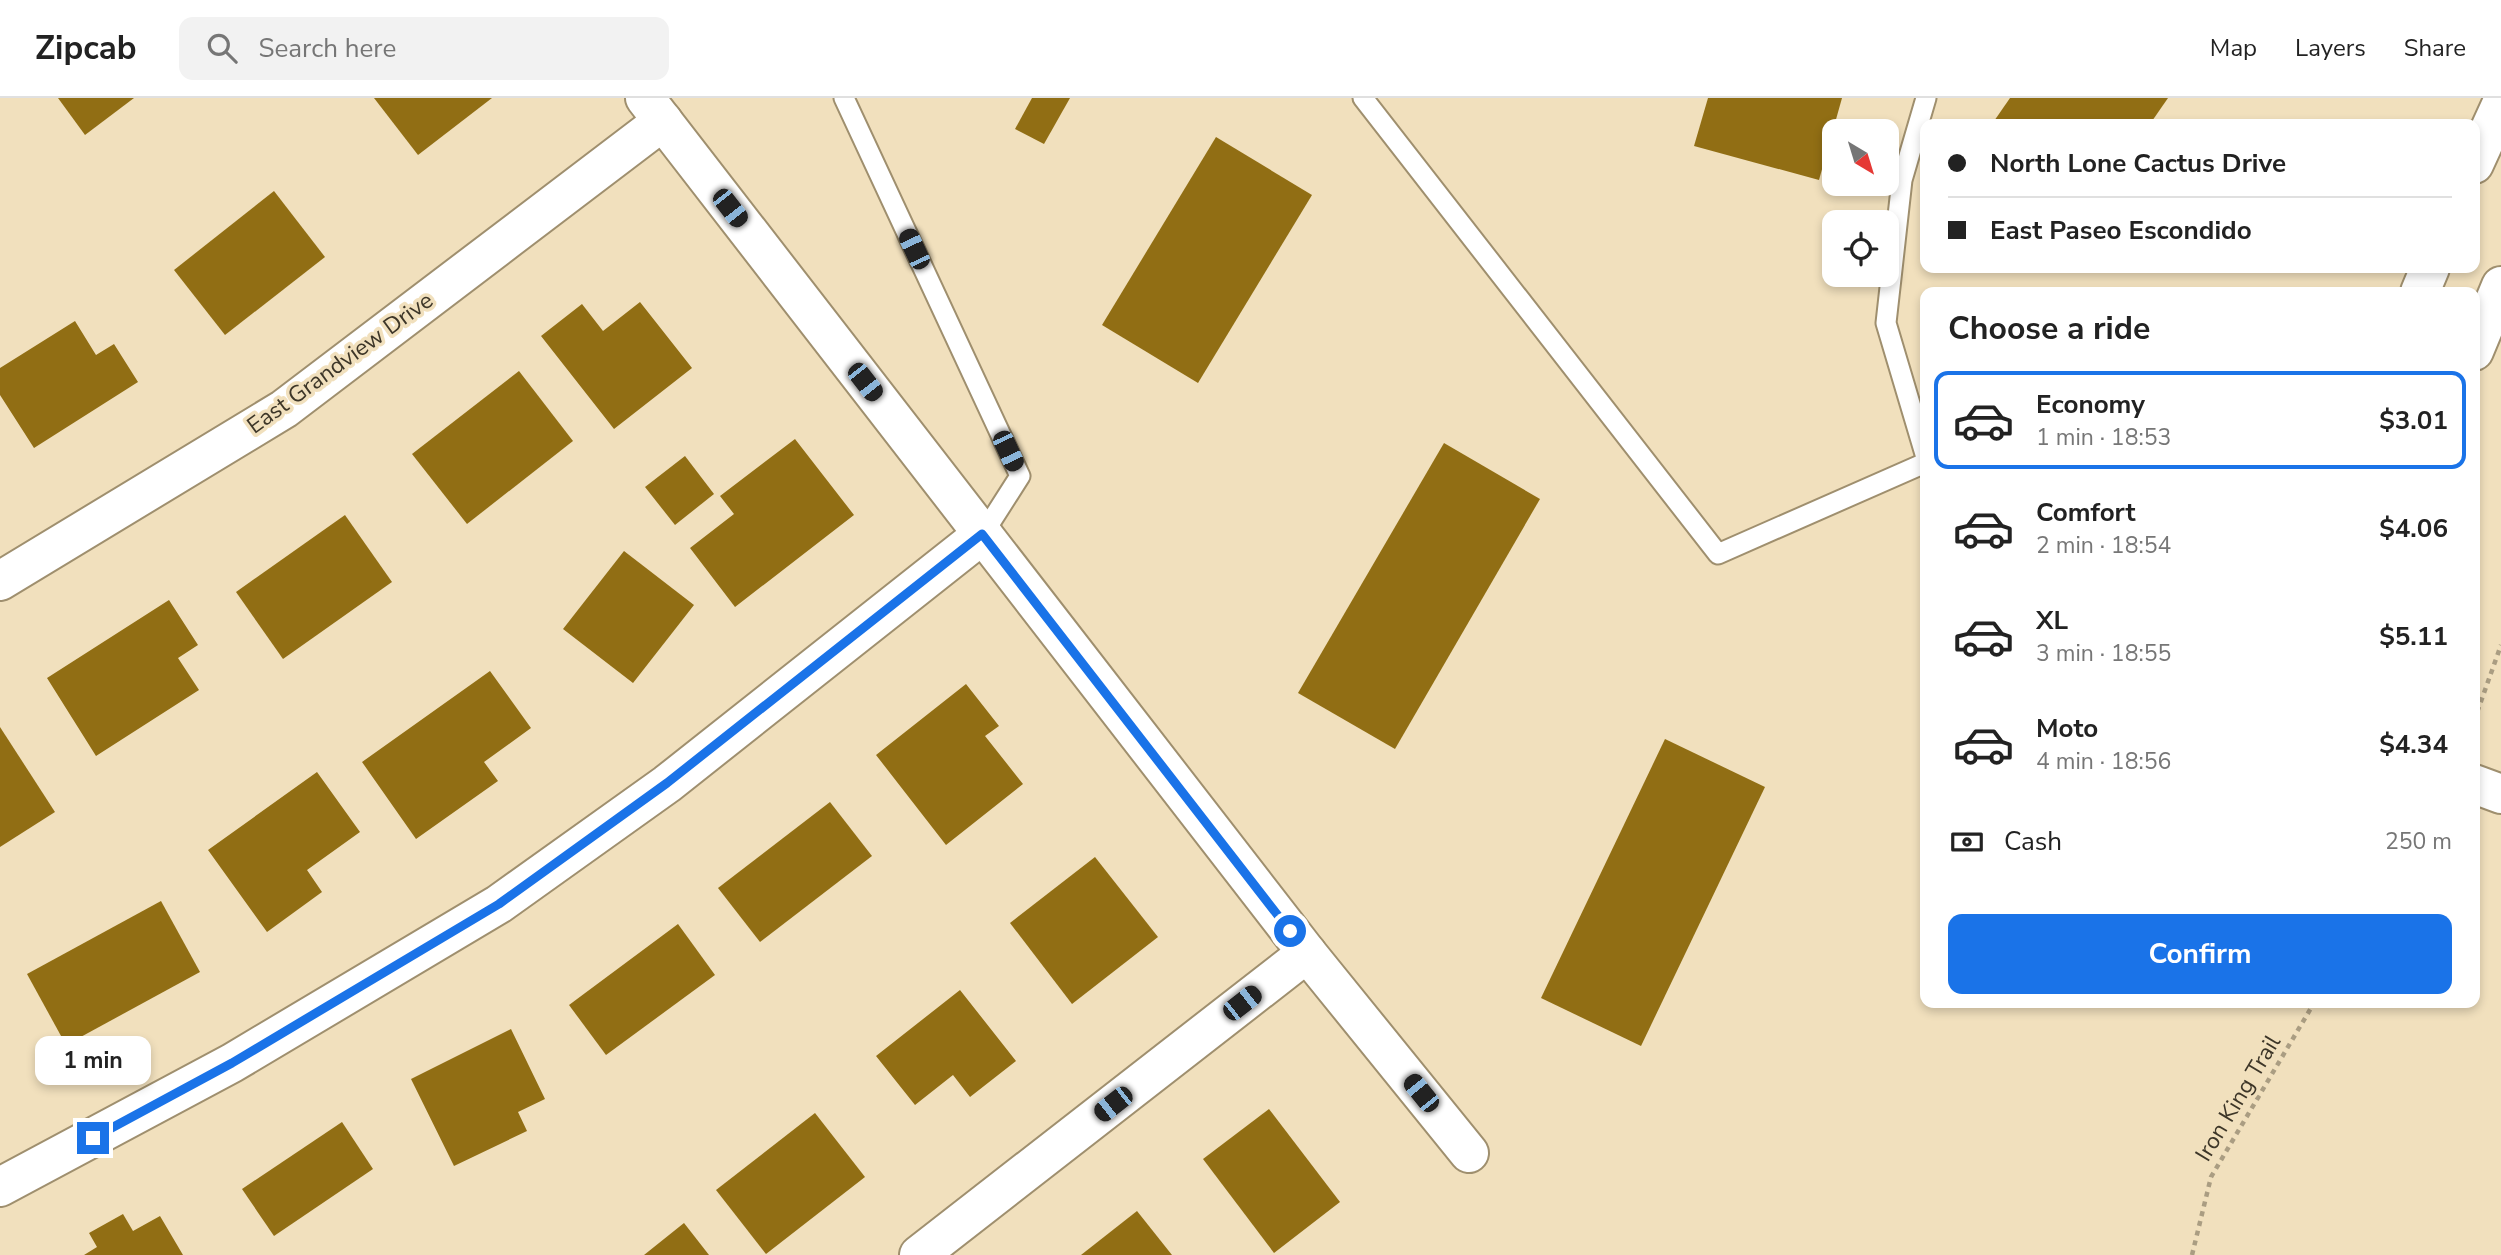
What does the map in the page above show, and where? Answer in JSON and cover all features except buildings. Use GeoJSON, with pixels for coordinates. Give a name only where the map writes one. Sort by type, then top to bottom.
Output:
{"type":"FeatureCollection","features":[{"type":"Feature","properties":{"kind":"street"},"geometry":{"type":"LineString","coordinates":[[2480,151],[2501,105]]}},
{"type":"Feature","properties":{"kind":"street"},"geometry":{"type":"LineString","coordinates":[[654,109],[1307,953],[1469,1153]]}},
{"type":"Feature","properties":{"kind":"street","name":"East Grandview Drive"},"geometry":{"type":"LineString","coordinates":[[0,581],[284,409],[654,109]]}},
{"type":"Feature","properties":{"kind":"street"},"geometry":{"type":"LineString","coordinates":[[2480,337],[2501,286]]}},
{"type":"Feature","properties":{"kind":"street"},"geometry":{"type":"LineString","coordinates":[[0,1187],[232,1063],[499,904],[667,783],[982,534]]}},
{"type":"Feature","properties":{"kind":"street"},"geometry":{"type":"LineString","coordinates":[[2480,786],[2501,794]]}},
{"type":"Feature","properties":{"kind":"street"},"geometry":{"type":"LineString","coordinates":[[919,1255],[1307,953]]}},
{"type":"Feature","properties":{"kind":"lane"},"geometry":{"type":"LineString","coordinates":[[844,98],[1020,476],[982,534]]}},
{"type":"Feature","properties":{"kind":"lane"},"geometry":{"type":"LineString","coordinates":[[1363,98],[1717,554],[1920,465]]}},
{"type":"Feature","properties":{"kind":"lane"},"geometry":{"type":"LineString","coordinates":[[1920,437],[1886,323],[1902,180],[1926,98]]}},
{"type":"Feature","properties":{"kind":"path"},"geometry":{"type":"LineString","coordinates":[[2480,704],[2501,645]]}},
{"type":"Feature","properties":{"kind":"path","name":"Iron King Trail"},"geometry":{"type":"LineString","coordinates":[[2192,1255],[2211,1177],[2311,1008]]}},
{"type":"Feature","properties":{"kind":"route"},"geometry":{"type":"LineString","coordinates":[[93,1138],[232,1063],[499,904],[667,783],[982,534],[1290,931]]}}]}
